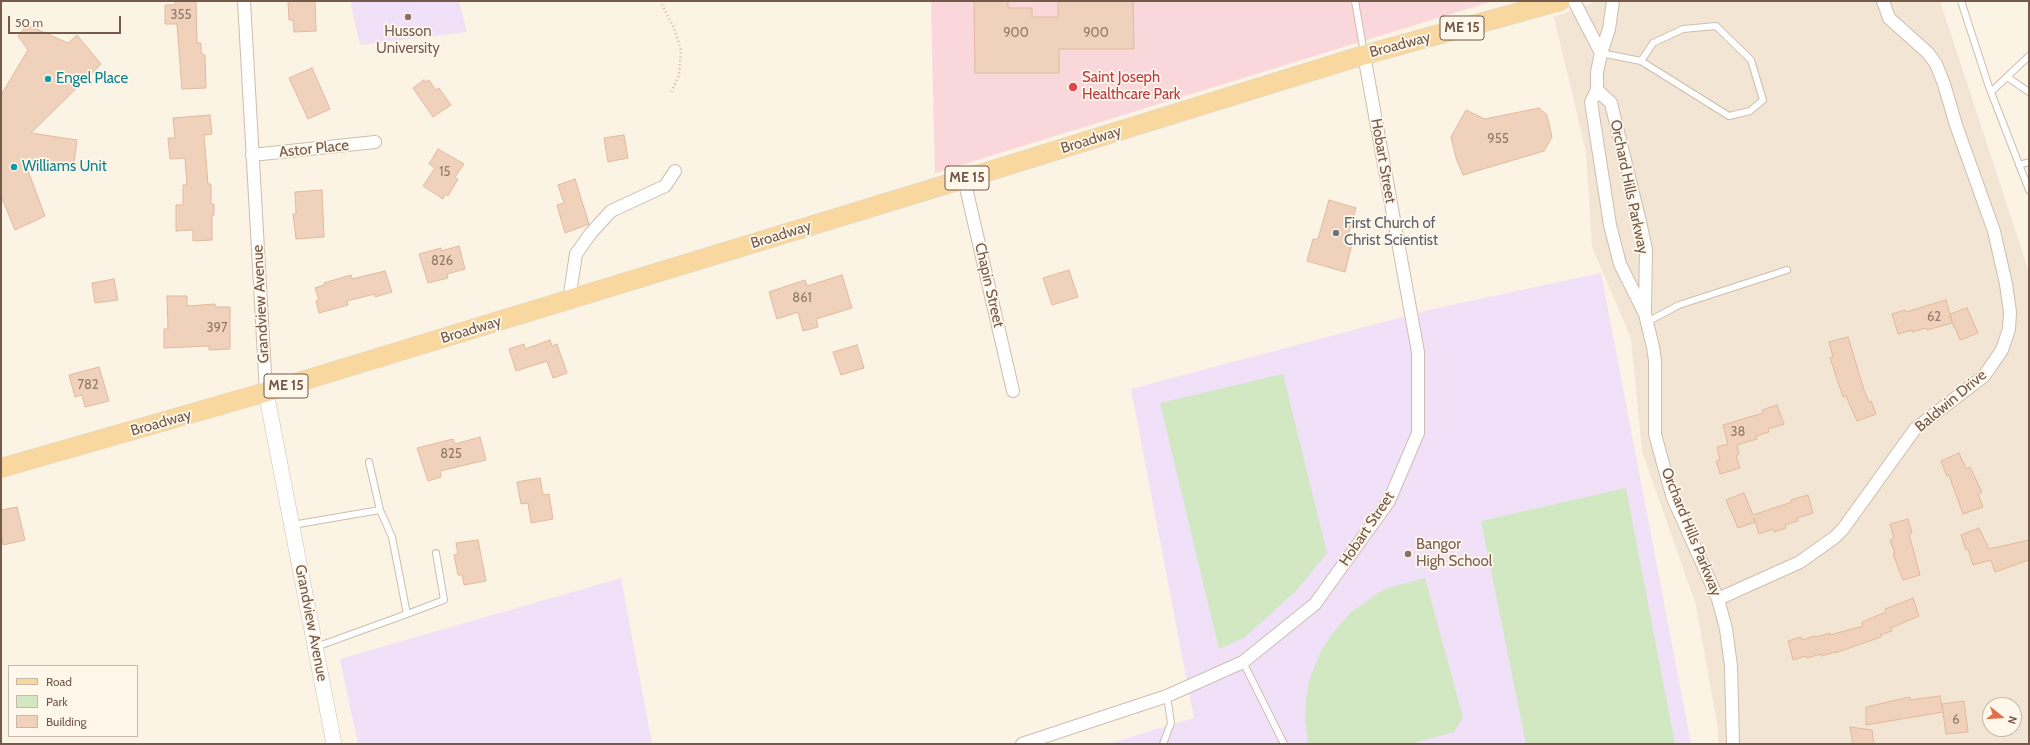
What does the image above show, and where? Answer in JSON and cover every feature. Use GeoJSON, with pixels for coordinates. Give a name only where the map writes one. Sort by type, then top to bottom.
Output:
{"type":"FeatureCollection","features":[{"type":"Feature","properties":{"kind":"main road","name":"Broadway"},"geometry":{"type":"LineString","coordinates":[[1,468],[266,392],[1364,55],[1560,1]]}},
{"type":"Feature","properties":{"kind":"street","name":"Grandview Avenue"},"geometry":{"type":"LineString","coordinates":[[244,1],[266,392],[334,744]]}},
{"type":"Feature","properties":{"kind":"street"},"geometry":{"type":"LineString","coordinates":[[1574,1],[1601,53]]}},
{"type":"Feature","properties":{"kind":"street","name":"Orchard Hills Parkway"},"geometry":{"type":"LineString","coordinates":[[1613,1],[1609,29],[1601,53],[1597,90],[1591,102],[1610,225],[1620,264],[1646,318]]}},
{"type":"Feature","properties":{"kind":"street","name":"Baldwin Drive"},"geometry":{"type":"LineString","coordinates":[[1718,599],[1800,562],[1844,529],[1915,430],[1984,376],[2002,350],[2009,329],[2010,312],[2006,284],[1994,231],[1942,77],[1936,64],[1928,53],[1889,18],[1883,1]]}},
{"type":"Feature","properties":{"kind":"street","name":"Hobart Street"},"geometry":{"type":"LineString","coordinates":[[1022,744],[1167,696],[1243,662],[1315,604],[1389,501],[1418,433],[1418,352],[1364,55]]}},
{"type":"Feature","properties":{"kind":"street","name":"Orchard Hills Parkway"},"geometry":{"type":"LineString","coordinates":[[1597,90],[1611,103],[1646,249],[1646,318],[1655,361],[1655,434],[1673,498],[1718,599],[1726,629],[1731,666],[1733,744]]}},
{"type":"Feature","properties":{"kind":"street","name":"Astor Place"},"geometry":{"type":"LineString","coordinates":[[252,155],[375,142]]}},
{"type":"Feature","properties":{"kind":"street"},"geometry":{"type":"LineString","coordinates":[[569,300],[576,254],[591,233],[611,211],[666,186],[675,171]]}},
{"type":"Feature","properties":{"kind":"street","name":"Chapin Street"},"geometry":{"type":"LineString","coordinates":[[964,179],[1013,391]]}},
{"type":"Feature","properties":{"kind":"lane"},"geometry":{"type":"LineString","coordinates":[[1355,1],[1364,55]]}},
{"type":"Feature","properties":{"kind":"lane"},"geometry":{"type":"LineString","coordinates":[[1961,1],[1991,92],[2029,190]]}},
{"type":"Feature","properties":{"kind":"lane"},"geometry":{"type":"LineString","coordinates":[[1601,53],[1641,61],[1729,116],[1750,111],[1763,100],[1751,60],[1716,26],[1683,29],[1665,37],[1654,43],[1641,61]]}},
{"type":"Feature","properties":{"kind":"lane"},"geometry":{"type":"LineString","coordinates":[[1991,92],[2029,56]]}},
{"type":"Feature","properties":{"kind":"lane"},"geometry":{"type":"LineString","coordinates":[[2007,77],[2029,92]]}},
{"type":"Feature","properties":{"kind":"lane"},"geometry":{"type":"LineString","coordinates":[[2019,165],[2029,162]]}},
{"type":"Feature","properties":{"kind":"lane"},"geometry":{"type":"LineString","coordinates":[[1646,318],[1680,305],[1787,270]]}},
{"type":"Feature","properties":{"kind":"lane"},"geometry":{"type":"LineString","coordinates":[[369,462],[380,510],[392,537],[407,614]]}},
{"type":"Feature","properties":{"kind":"lane"},"geometry":{"type":"LineString","coordinates":[[292,525],[380,510]]}},
{"type":"Feature","properties":{"kind":"lane"},"geometry":{"type":"LineString","coordinates":[[316,647],[444,600],[436,553]]}},
{"type":"Feature","properties":{"kind":"lane"},"geometry":{"type":"LineString","coordinates":[[1243,662],[1284,744]]}},
{"type":"Feature","properties":{"kind":"lane"},"geometry":{"type":"LineString","coordinates":[[1163,744],[1171,722],[1167,696]]}},
{"type":"Feature","properties":{"kind":"path"},"geometry":{"type":"LineString","coordinates":[[660,1],[674,28],[681,50],[679,75],[672,93]]}},
{"type":"Feature","properties":{"kind":"shaded area","name":"Husson University"},"geometry":{"type":"Polygon","coordinates":[[[350,1],[459,1],[467,32],[360,45],[350,1]]]}},
{"type":"Feature","properties":{"kind":"shaded area","name":"Saint Joseph Healthcare Park"},"geometry":{"type":"Polygon","coordinates":[[[931,1],[1493,1],[935,173],[931,1]]]}},
{"type":"Feature","properties":{"kind":"shaded area"},"geometry":{"type":"Polygon","coordinates":[[[1597,1],[1940,1],[2029,272],[2029,744],[1718,744],[1718,729],[1696,605],[1642,451],[1631,338],[1592,247],[1586,152],[1554,17],[1597,1]]]}},
{"type":"Feature","properties":{"kind":"shaded area","name":"Bangor High School"},"geometry":{"type":"Polygon","coordinates":[[[1601,273],[1691,744],[1107,744],[1194,718],[1131,389],[1433,309],[1601,273]]]}},
{"type":"Feature","properties":{"kind":"shaded area"},"geometry":{"type":"Polygon","coordinates":[[[621,578],[652,744],[358,744],[340,659],[621,578]]]}},
{"type":"Feature","properties":{"kind":"green space"},"geometry":{"type":"Polygon","coordinates":[[[1283,374],[1327,553],[1296,591],[1245,637],[1219,649],[1160,403],[1283,374]]]}},
{"type":"Feature","properties":{"kind":"green space"},"geometry":{"type":"Polygon","coordinates":[[[1626,488],[1675,744],[1526,744],[1481,521],[1626,488]]]}},
{"type":"Feature","properties":{"kind":"green space"},"geometry":{"type":"Polygon","coordinates":[[[1425,578],[1463,717],[1454,732],[1411,744],[1308,744],[1305,719],[1309,680],[1322,649],[1333,633],[1350,613],[1378,593],[1388,588],[1425,578]]]}},
{"type":"Feature","properties":{"kind":"building"},"geometry":{"type":"Polygon","coordinates":[[[175,1],[196,1],[197,43],[201,43],[201,53],[205,55],[206,88],[182,89],[177,24],[165,24],[165,5],[175,5],[175,1]]]}},
{"type":"Feature","properties":{"kind":"building"},"geometry":{"type":"Polygon","coordinates":[[[288,1],[315,1],[316,31],[294,32],[293,20],[289,20],[288,1]]]}},
{"type":"Feature","properties":{"kind":"building"},"geometry":{"type":"Polygon","coordinates":[[[974,1],[1008,1],[1008,8],[1032,8],[1032,17],[1058,17],[1058,1],[1133,1],[1134,49],[1059,49],[1059,73],[975,73],[974,1]]]}},
{"type":"Feature","properties":{"kind":"building"},"geometry":{"type":"Polygon","coordinates":[[[27,25],[68,43],[77,35],[101,64],[31,133],[77,140],[73,171],[25,163],[45,216],[15,230],[1,196],[1,95],[28,50],[18,36],[27,25]]]}},
{"type":"Feature","properties":{"kind":"building"},"geometry":{"type":"Polygon","coordinates":[[[312,68],[330,109],[308,119],[289,78],[312,68]]]}},
{"type":"Feature","properties":{"kind":"building"},"geometry":{"type":"Polygon","coordinates":[[[424,80],[425,82],[429,80],[436,90],[439,88],[451,105],[433,117],[413,88],[424,80]]]}},
{"type":"Feature","properties":{"kind":"building"},"geometry":{"type":"Polygon","coordinates":[[[1539,108],[1547,115],[1552,137],[1544,151],[1463,175],[1456,158],[1451,137],[1466,110],[1485,119],[1539,108]]]}},
{"type":"Feature","properties":{"kind":"building"},"geometry":{"type":"Polygon","coordinates":[[[210,115],[212,134],[204,135],[208,184],[211,184],[211,204],[214,204],[214,215],[212,215],[212,240],[193,241],[193,230],[176,231],[176,205],[183,205],[183,185],[187,185],[185,158],[170,159],[168,138],[175,138],[173,118],[210,115]]]}},
{"type":"Feature","properties":{"kind":"building"},"geometry":{"type":"Polygon","coordinates":[[[624,135],[628,158],[608,162],[604,138],[624,135]]]}},
{"type":"Feature","properties":{"kind":"building"},"geometry":{"type":"Polygon","coordinates":[[[438,149],[464,164],[455,177],[458,179],[448,196],[445,194],[443,199],[423,186],[435,168],[429,164],[438,149]]]}},
{"type":"Feature","properties":{"kind":"building"},"geometry":{"type":"Polygon","coordinates":[[[575,179],[589,224],[565,233],[557,205],[564,203],[558,185],[575,179]]]}},
{"type":"Feature","properties":{"kind":"building"},"geometry":{"type":"Polygon","coordinates":[[[322,190],[324,237],[296,239],[293,214],[296,214],[295,192],[322,190]]]}},
{"type":"Feature","properties":{"kind":"building"},"geometry":{"type":"Polygon","coordinates":[[[1329,200],[1356,208],[1346,242],[1352,244],[1345,272],[1307,261],[1313,239],[1318,239],[1329,200]]]}},
{"type":"Feature","properties":{"kind":"building"},"geometry":{"type":"Polygon","coordinates":[[[459,246],[465,269],[447,274],[448,278],[428,283],[419,254],[441,248],[441,251],[459,246]]]}},
{"type":"Feature","properties":{"kind":"building"},"geometry":{"type":"Polygon","coordinates":[[[1069,270],[1078,297],[1052,305],[1043,278],[1069,270]]]}},
{"type":"Feature","properties":{"kind":"building"},"geometry":{"type":"Polygon","coordinates":[[[385,271],[392,292],[375,297],[375,294],[347,301],[348,305],[319,313],[316,301],[319,300],[315,288],[324,285],[324,283],[351,275],[352,279],[385,271]]]}},
{"type":"Feature","properties":{"kind":"building"},"geometry":{"type":"Polygon","coordinates":[[[842,275],[852,308],[816,319],[818,327],[803,331],[798,312],[777,319],[769,292],[805,280],[807,286],[842,275]]]}},
{"type":"Feature","properties":{"kind":"building"},"geometry":{"type":"Polygon","coordinates":[[[114,279],[118,300],[95,303],[92,283],[114,279]]]}},
{"type":"Feature","properties":{"kind":"building"},"geometry":{"type":"Polygon","coordinates":[[[167,296],[187,296],[187,306],[215,304],[216,307],[230,307],[230,349],[209,350],[209,346],[164,348],[164,329],[168,329],[167,296]]]}},
{"type":"Feature","properties":{"kind":"building"},"geometry":{"type":"Polygon","coordinates":[[[1946,300],[1952,323],[1927,330],[1926,328],[1898,334],[1892,314],[1905,310],[1906,312],[1946,300]]]}},
{"type":"Feature","properties":{"kind":"building"},"geometry":{"type":"Polygon","coordinates":[[[1967,308],[1978,333],[1960,340],[1955,327],[1954,328],[1950,314],[1967,308]]]}},
{"type":"Feature","properties":{"kind":"building"},"geometry":{"type":"Polygon","coordinates":[[[1848,337],[1864,390],[1869,402],[1871,401],[1876,414],[1857,421],[1846,396],[1843,397],[1830,358],[1833,357],[1829,342],[1848,337]]]}},
{"type":"Feature","properties":{"kind":"building"},"geometry":{"type":"Polygon","coordinates":[[[550,340],[552,346],[557,344],[567,373],[553,378],[547,361],[516,371],[509,349],[524,344],[525,349],[550,340]]]}},
{"type":"Feature","properties":{"kind":"building"},"geometry":{"type":"Polygon","coordinates":[[[857,345],[864,368],[841,375],[833,352],[857,345]]]}},
{"type":"Feature","properties":{"kind":"building"},"geometry":{"type":"Polygon","coordinates":[[[99,367],[109,401],[85,407],[82,395],[75,397],[69,375],[99,367]]]}},
{"type":"Feature","properties":{"kind":"building"},"geometry":{"type":"Polygon","coordinates":[[[1777,405],[1784,424],[1768,429],[1769,432],[1756,436],[1757,439],[1737,445],[1739,454],[1736,456],[1740,468],[1720,474],[1716,461],[1720,460],[1717,447],[1728,444],[1723,425],[1763,413],[1762,410],[1777,405]]]}},
{"type":"Feature","properties":{"kind":"building"},"geometry":{"type":"Polygon","coordinates":[[[480,437],[486,460],[440,471],[441,477],[428,481],[417,448],[453,439],[455,444],[480,437]]]}},
{"type":"Feature","properties":{"kind":"building"},"geometry":{"type":"Polygon","coordinates":[[[1959,453],[1966,469],[1970,467],[1982,492],[1978,494],[1983,507],[1963,514],[1949,475],[1947,476],[1941,461],[1959,453]]]}},
{"type":"Feature","properties":{"kind":"building"},"geometry":{"type":"Polygon","coordinates":[[[540,478],[543,495],[549,494],[553,519],[531,523],[528,503],[521,504],[517,482],[540,478]]]}},
{"type":"Feature","properties":{"kind":"building"},"geometry":{"type":"Polygon","coordinates":[[[1744,493],[1753,515],[1808,495],[1813,513],[1797,518],[1798,521],[1785,525],[1786,528],[1774,532],[1773,529],[1759,534],[1754,518],[1755,522],[1738,528],[1726,500],[1744,493]]]}},
{"type":"Feature","properties":{"kind":"building"},"geometry":{"type":"Polygon","coordinates":[[[17,507],[25,540],[3,545],[1,534],[1,510],[17,507]]]}},
{"type":"Feature","properties":{"kind":"building"},"geometry":{"type":"Polygon","coordinates":[[[1908,519],[1912,533],[1909,534],[1920,575],[1903,580],[1893,554],[1895,553],[1890,540],[1894,538],[1890,524],[1908,519]]]}},
{"type":"Feature","properties":{"kind":"building"},"geometry":{"type":"Polygon","coordinates":[[[1979,528],[1989,549],[2029,540],[2029,560],[1995,572],[1991,560],[1973,565],[1968,549],[1966,550],[1961,535],[1979,528]]]}},
{"type":"Feature","properties":{"kind":"building"},"geometry":{"type":"Polygon","coordinates":[[[478,540],[486,581],[464,585],[462,575],[458,575],[454,555],[458,554],[456,543],[478,540]]]}},
{"type":"Feature","properties":{"kind":"building"},"geometry":{"type":"Polygon","coordinates":[[[1913,598],[1919,616],[1891,628],[1892,631],[1880,635],[1881,637],[1835,653],[1821,656],[1821,654],[1807,658],[1806,656],[1793,660],[1788,641],[1801,637],[1802,640],[1830,633],[1830,635],[1863,626],[1862,622],[1886,612],[1885,609],[1913,598]]]}},
{"type":"Feature","properties":{"kind":"building"},"geometry":{"type":"Polygon","coordinates":[[[1940,696],[1943,711],[1942,704],[1964,701],[1968,732],[1946,734],[1943,712],[1866,725],[1866,707],[1910,697],[1910,700],[1940,696]]]}},
{"type":"Feature","properties":{"kind":"building"},"geometry":{"type":"Polygon","coordinates":[[[1850,727],[1872,730],[1874,744],[1853,744],[1850,727]]]}},
{"type":"Feature","properties":{"kind":"place","name":"Husson University"},"geometry":{"type":"Point","coordinates":[408,17]}},
{"type":"Feature","properties":{"kind":"place","name":"Engel Place"},"geometry":{"type":"Point","coordinates":[48,79]}},
{"type":"Feature","properties":{"kind":"place","name":"Saint Joseph Healthcare Park"},"geometry":{"type":"Point","coordinates":[1073,87]}},
{"type":"Feature","properties":{"kind":"place","name":"Williams Unit"},"geometry":{"type":"Point","coordinates":[14,167]}},
{"type":"Feature","properties":{"kind":"place","name":"First Church of Christ Scientist"},"geometry":{"type":"Point","coordinates":[1336,233]}},
{"type":"Feature","properties":{"kind":"place","name":"Bangor High School"},"geometry":{"type":"Point","coordinates":[1408,554]}}]}
